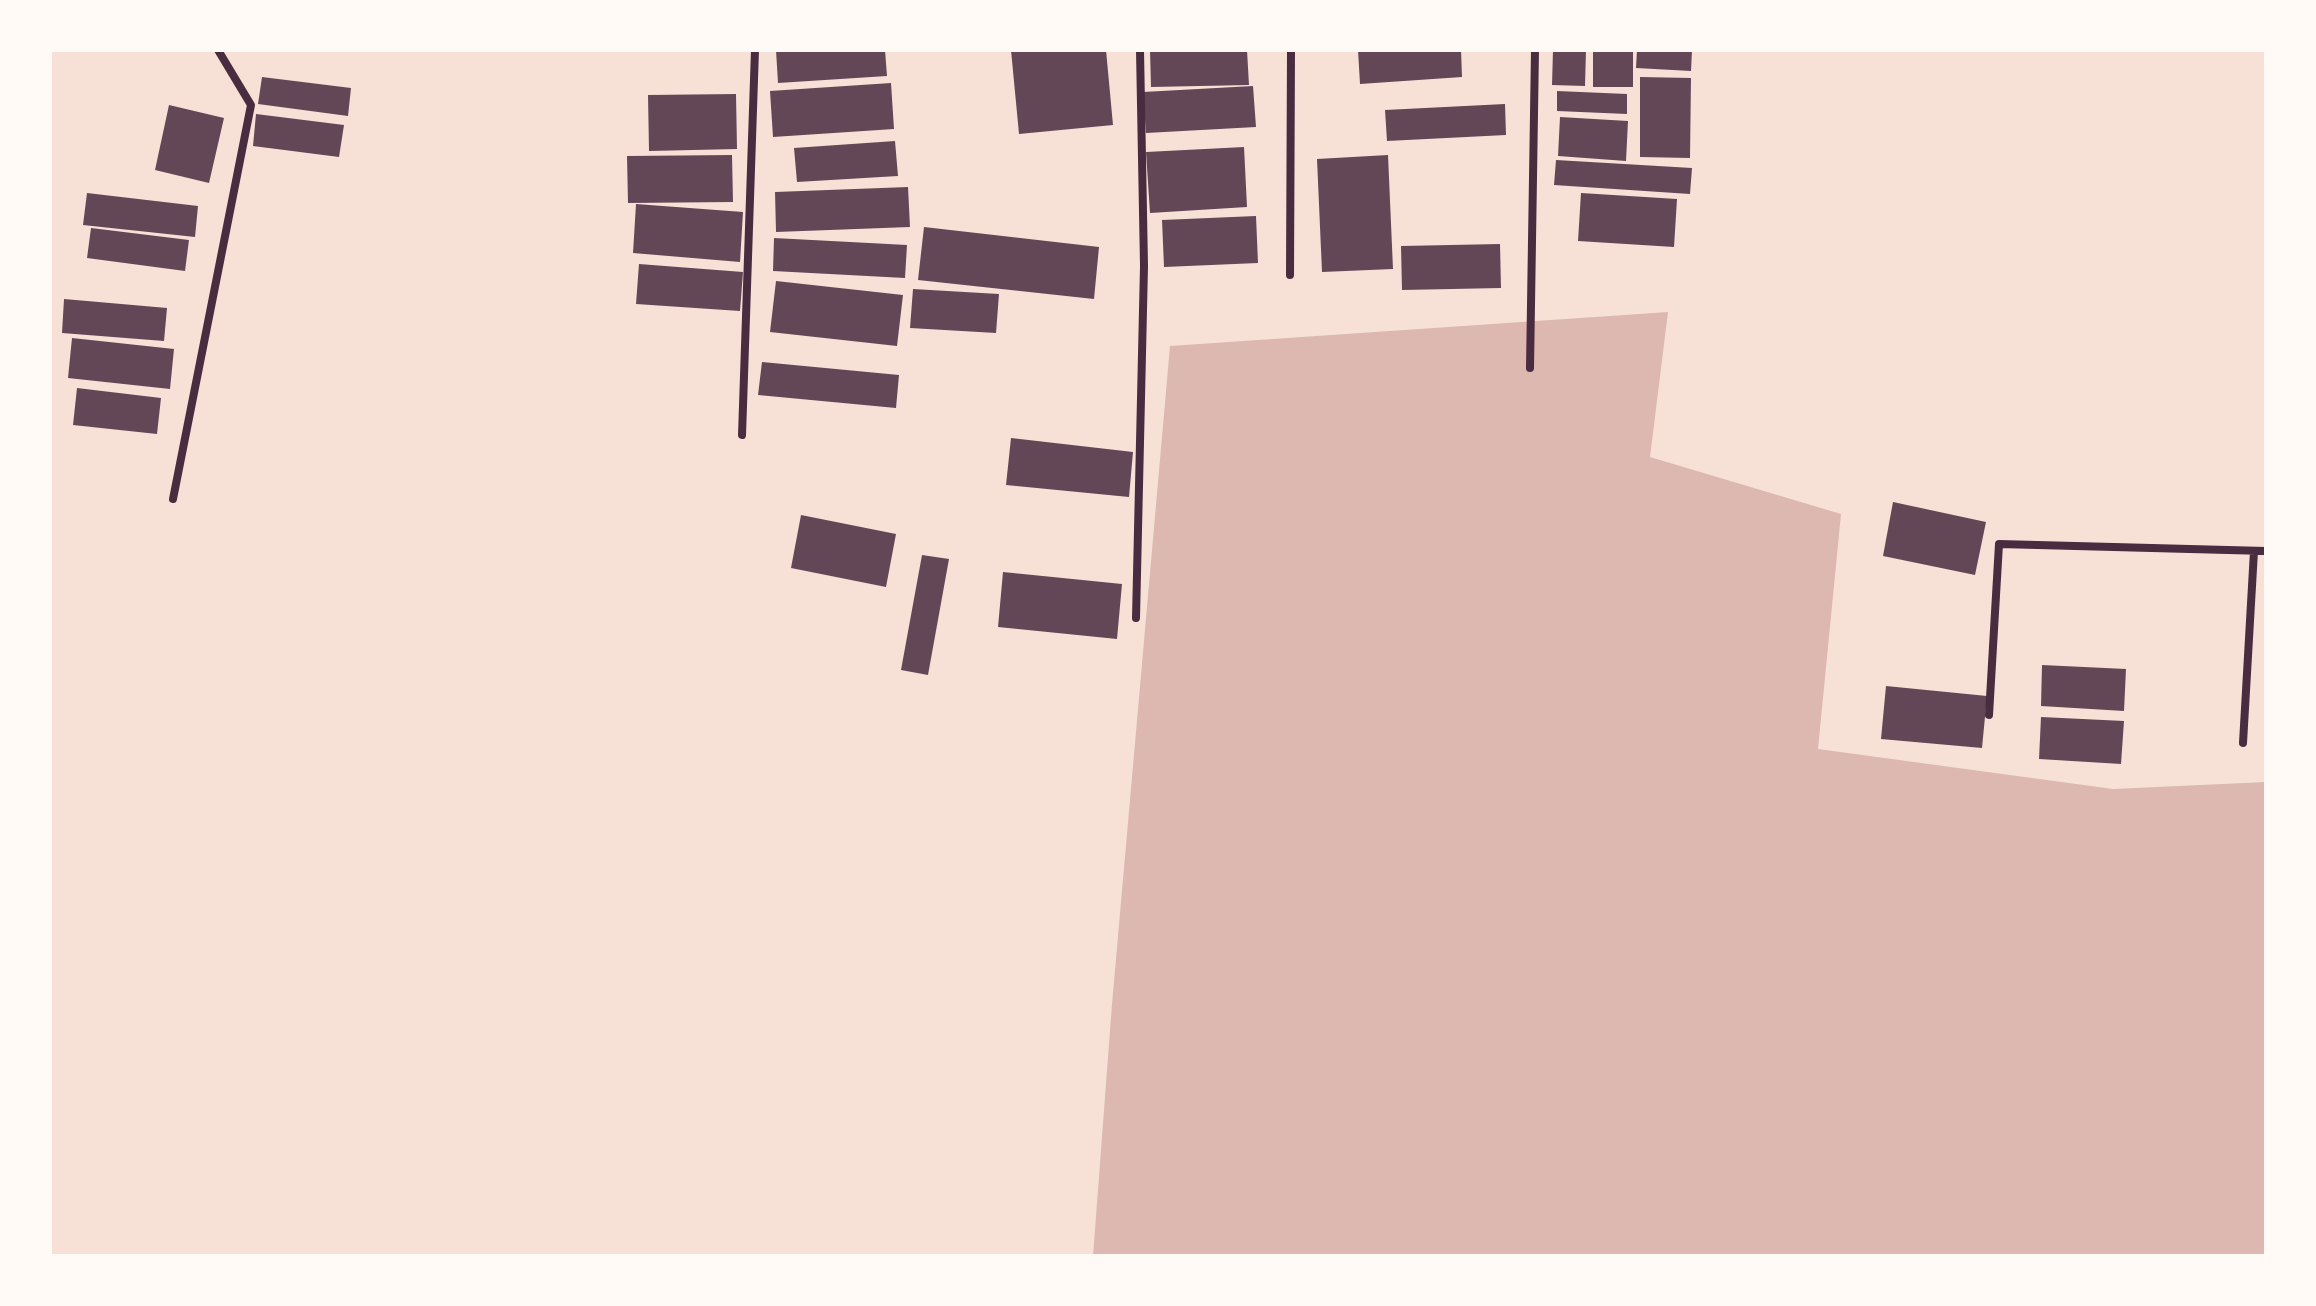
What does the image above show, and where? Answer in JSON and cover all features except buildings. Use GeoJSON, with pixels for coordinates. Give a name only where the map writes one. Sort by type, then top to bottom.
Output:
{"type":"FeatureCollection","features":[{"type":"Feature","properties":{"kind":"street"},"geometry":{"type":"LineString","coordinates":[[173,499],[251,105],[218,50]]}},
{"type":"Feature","properties":{"kind":"street"},"geometry":{"type":"LineString","coordinates":[[742,435],[755,50]]}},
{"type":"Feature","properties":{"kind":"street"},"geometry":{"type":"LineString","coordinates":[[1136,618],[1144,266],[1140,50]]}},
{"type":"Feature","properties":{"kind":"street"},"geometry":{"type":"LineString","coordinates":[[1290,275],[1291,50]]}},
{"type":"Feature","properties":{"kind":"street"},"geometry":{"type":"LineString","coordinates":[[1530,368],[1535,50]]}},
{"type":"Feature","properties":{"kind":"street"},"geometry":{"type":"LineString","coordinates":[[1989,715],[1999,544],[2266,551]]}},
{"type":"Feature","properties":{"kind":"street"},"geometry":{"type":"LineString","coordinates":[[2243,743],[2254,551]]}},
{"type":"Feature","properties":{"kind":"shaded area"},"geometry":{"type":"Polygon","coordinates":[[[1668,312],[1650,457],[1841,514],[1818,749],[2113,789],[2266,782],[2266,1256],[1093,1256],[1170,346],[1668,312]]]}}]}
